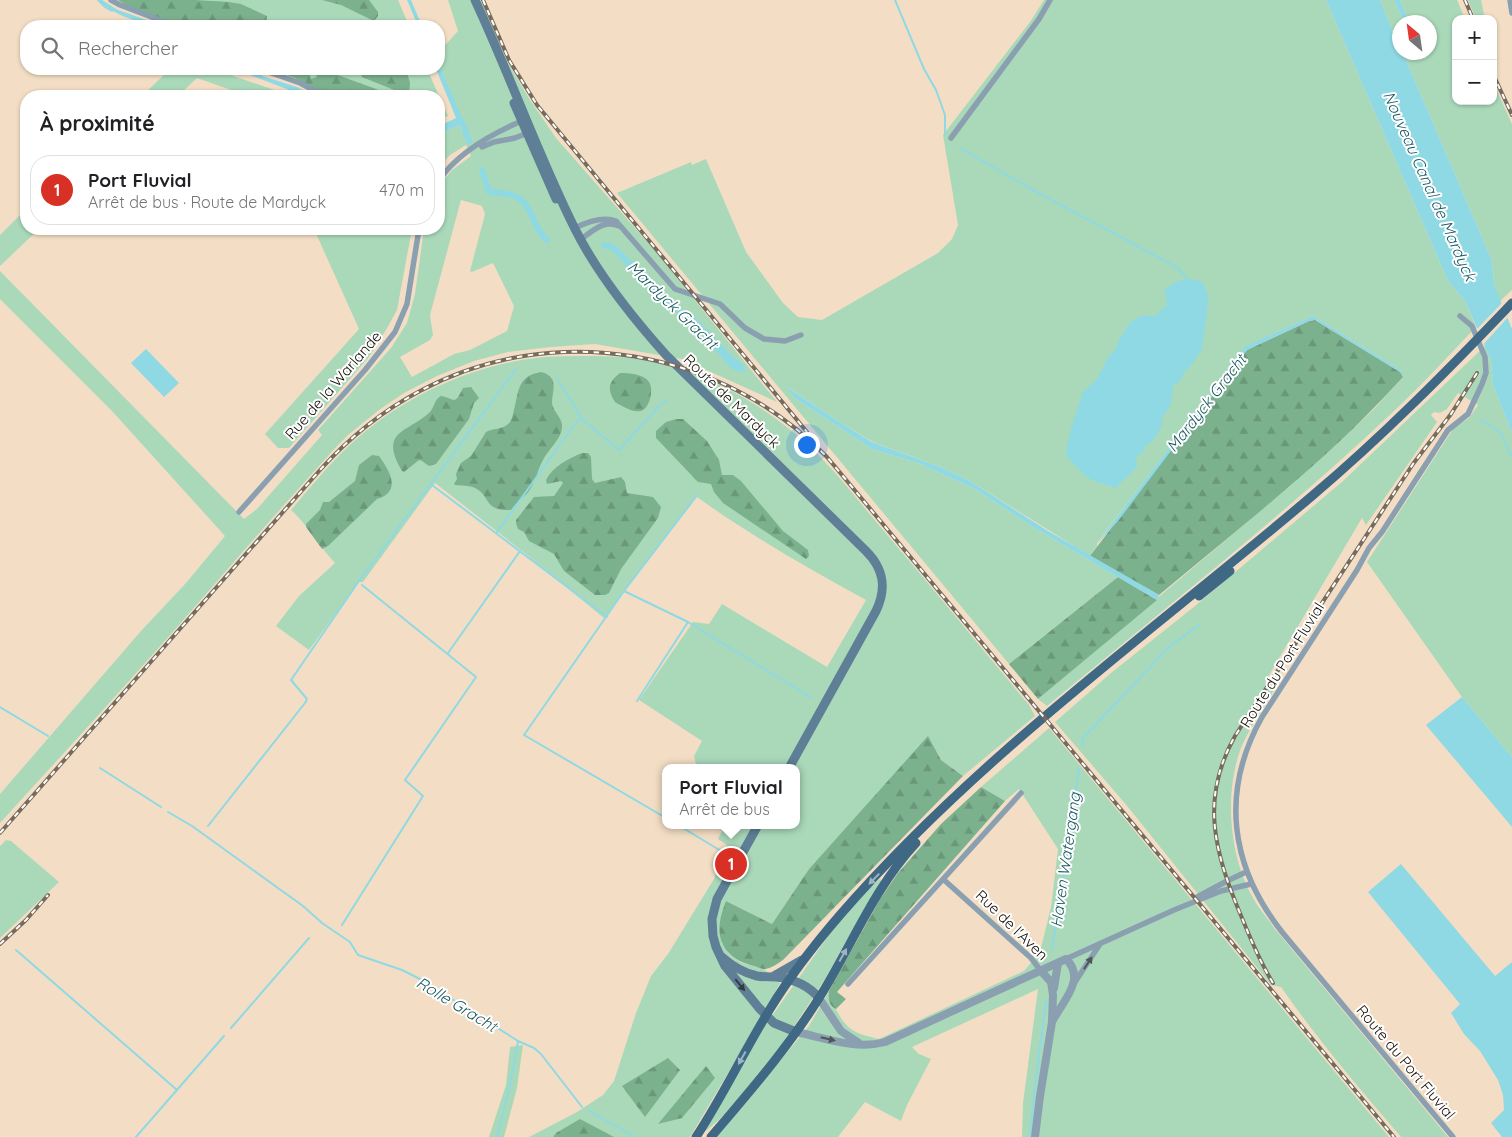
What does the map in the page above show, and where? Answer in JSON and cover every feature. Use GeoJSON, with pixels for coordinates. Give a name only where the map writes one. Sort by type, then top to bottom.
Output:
{"type":"FeatureCollection","features":[{"type":"Feature","properties":{"kind":"main road","name":"Route de Mardyck"},"geometry":{"type":"LineString","coordinates":[[474,0],[553,193],[615,292],[656,344],[686,376],[866,551],[875,561],[880,571],[883,588],[876,611],[791,764]]}},
{"type":"Feature","properties":{"kind":"main road"},"geometry":{"type":"LineString","coordinates":[[1474,347],[1512,303]]}},
{"type":"Feature","properties":{"kind":"main road"},"geometry":{"type":"LineString","coordinates":[[696,1137],[766,1016],[806,958],[848,905],[924,826],[975,776],[1062,706],[1317,491],[1391,425],[1512,310]]}},
{"type":"Feature","properties":{"kind":"main road"},"geometry":{"type":"LineString","coordinates":[[711,1137],[796,1032],[819,998],[871,904],[904,857],[963,794],[1033,730]]}},
{"type":"Feature","properties":{"kind":"main road"},"geometry":{"type":"LineString","coordinates":[[756,829],[714,906],[713,940],[727,969],[766,1016],[780,1027],[796,1032]]}},
{"type":"Feature","properties":{"kind":"main road"},"geometry":{"type":"LineString","coordinates":[[717,951],[739,969],[756,976],[790,980],[807,987],[819,998]]}},
{"type":"Feature","properties":{"kind":"main road"},"geometry":{"type":"LineString","coordinates":[[772,977],[806,958]]}},
{"type":"Feature","properties":{"kind":"street"},"geometry":{"type":"LineString","coordinates":[[111,0],[159,20]]}},
{"type":"Feature","properties":{"kind":"street"},"geometry":{"type":"LineString","coordinates":[[951,138],[1039,19],[1050,0]]}},
{"type":"Feature","properties":{"kind":"street"},"geometry":{"type":"LineString","coordinates":[[1510,0],[1512,13]]}},
{"type":"Feature","properties":{"kind":"street"},"geometry":{"type":"LineString","coordinates":[[279,75],[313,90]]}},
{"type":"Feature","properties":{"kind":"street"},"geometry":{"type":"LineString","coordinates":[[445,172],[481,143],[524,120]]}},
{"type":"Feature","properties":{"kind":"street"},"geometry":{"type":"LineString","coordinates":[[462,157],[486,145],[513,139],[529,132]]}},
{"type":"Feature","properties":{"kind":"street"},"geometry":{"type":"LineString","coordinates":[[575,228],[590,222],[609,219],[617,222],[675,289],[720,304],[745,328],[764,339],[785,341],[801,335]]}},
{"type":"Feature","properties":{"kind":"street"},"geometry":{"type":"LineString","coordinates":[[581,239],[600,226],[607,224],[616,224],[625,230]]}},
{"type":"Feature","properties":{"kind":"street","name":"Rue de la Warlande"},"geometry":{"type":"LineString","coordinates":[[239,512],[395,332],[407,304],[418,235]]}},
{"type":"Feature","properties":{"kind":"street","name":"Route du Port Fluvial"},"geometry":{"type":"LineString","coordinates":[[1453,1137],[1282,932],[1262,905],[1246,872],[1238,836],[1236,804],[1241,768],[1251,738],[1270,703],[1351,579],[1369,548],[1402,502],[1446,434],[1453,425],[1468,414],[1486,373],[1485,357],[1473,328],[1460,316]]}},
{"type":"Feature","properties":{"kind":"street"},"geometry":{"type":"LineString","coordinates":[[848,984],[1021,793]]}},
{"type":"Feature","properties":{"kind":"street"},"geometry":{"type":"LineString","coordinates":[[1174,910],[1227,880],[1246,872]]}},
{"type":"Feature","properties":{"kind":"street","name":"Rue de l'Aven"},"geometry":{"type":"LineString","coordinates":[[943,879],[1029,956],[1051,982],[1053,995],[1052,1022],[1041,1087],[1036,1137]]}},
{"type":"Feature","properties":{"kind":"street"},"geometry":{"type":"LineString","coordinates":[[796,1032],[848,1044],[872,1045],[888,1041],[1174,910],[1221,891],[1251,884]]}},
{"type":"Feature","properties":{"kind":"street"},"geometry":{"type":"LineString","coordinates":[[1075,982],[1101,943]]}},
{"type":"Feature","properties":{"kind":"street","name":"Rue de l'Aven"},"geometry":{"type":"LineString","coordinates":[[1052,1022],[1075,982],[1074,971],[1062,961],[1053,995]]}},
{"type":"Feature","properties":{"kind":"street"},"geometry":{"type":"LineString","coordinates":[[819,998],[841,1031],[860,1044]]}},
{"type":"Feature","properties":{"kind":"green space"},"geometry":{"type":"Polygon","coordinates":[[[118,0],[398,0],[406,20],[166,20],[118,0]]]}},
{"type":"Feature","properties":{"kind":"green space"},"geometry":{"type":"Polygon","coordinates":[[[118,0],[229,2],[241,4],[267,16],[267,20],[164,20],[127,6],[118,0]]]}},
{"type":"Feature","properties":{"kind":"green space"},"geometry":{"type":"Polygon","coordinates":[[[322,0],[369,0],[378,12],[378,16],[375,20],[372,20],[341,5],[322,0]]]}},
{"type":"Feature","properties":{"kind":"green space"},"geometry":{"type":"Polygon","coordinates":[[[448,0],[481,0],[508,63],[556,138],[656,252],[777,402],[682,359],[595,344],[508,352],[474,361],[437,376],[404,393],[379,410],[337,446],[0,823],[0,794],[225,536],[112,411],[0,299],[0,271],[244,519],[257,509],[322,435],[318,430],[391,348],[407,323],[415,294],[423,235],[445,235],[445,179],[452,170],[471,156],[466,145],[445,160],[445,131],[460,125],[462,131],[466,129],[444,75],[445,45],[458,31],[448,0]],[[461,200],[430,315],[433,335],[430,340],[400,357],[412,377],[454,354],[470,350],[507,331],[514,306],[493,263],[472,272],[470,271],[485,214],[482,206],[461,200]]]}},
{"type":"Feature","properties":{"kind":"green space"},"geometry":{"type":"Polygon","coordinates":[[[1044,0],[1326,0],[1448,281],[1465,301],[1476,327],[1405,401],[1352,450],[1223,561],[1047,706],[1038,699],[1291,485],[1373,410],[1403,377],[1400,372],[1401,370],[1313,316],[1247,346],[1097,543],[1090,556],[970,481],[940,467],[873,442],[787,387],[796,399],[872,449],[918,463],[975,489],[1036,529],[1118,577],[1009,664],[617,193],[691,162],[692,165],[706,159],[746,252],[783,303],[798,317],[822,320],[938,253],[952,239],[958,225],[943,135],[1030,22],[1044,0]]]}},
{"type":"Feature","properties":{"kind":"green space"},"geometry":{"type":"Polygon","coordinates":[[[1380,0],[1394,0],[1401,15],[1392,15],[1392,29],[1380,0]]]}},
{"type":"Feature","properties":{"kind":"green space"},"geometry":{"type":"Polygon","coordinates":[[[1400,0],[1457,0],[1463,15],[1452,15],[1452,105],[1497,105],[1497,91],[1512,124],[1512,290],[1500,301],[1494,284],[1490,256],[1406,60],[1437,60],[1437,15],[1406,15],[1400,0]]]}},
{"type":"Feature","properties":{"kind":"green space"},"geometry":{"type":"Polygon","coordinates":[[[1468,0],[1481,0],[1484,15],[1474,15],[1468,0]]]}},
{"type":"Feature","properties":{"kind":"green space"},"geometry":{"type":"Polygon","coordinates":[[[164,75],[231,75],[274,90],[231,90],[197,78],[184,90],[148,90],[164,75]]]}},
{"type":"Feature","properties":{"kind":"green space"},"geometry":{"type":"Polygon","coordinates":[[[286,75],[430,75],[436,90],[317,90],[286,75]]]}},
{"type":"Feature","properties":{"kind":"green space"},"geometry":{"type":"Polygon","coordinates":[[[286,75],[310,75],[311,79],[317,77],[316,75],[338,75],[378,90],[317,90],[286,75]]]}},
{"type":"Feature","properties":{"kind":"green space"},"geometry":{"type":"Polygon","coordinates":[[[361,75],[408,75],[409,90],[394,90],[361,75]]]}},
{"type":"Feature","properties":{"kind":"green space"},"geometry":{"type":"Polygon","coordinates":[[[20,215],[20,235],[33,235],[0,266],[0,235],[20,215]]]}},
{"type":"Feature","properties":{"kind":"green space"},"geometry":{"type":"Polygon","coordinates":[[[317,235],[411,235],[397,310],[386,330],[369,357],[289,448],[278,448],[265,434],[359,329],[317,235]]]}},
{"type":"Feature","properties":{"kind":"green space"},"geometry":{"type":"Polygon","coordinates":[[[1315,320],[1400,372],[1403,377],[1375,407],[1316,463],[1159,595],[1090,556],[1247,350],[1309,321],[1315,320]]]}},
{"type":"Feature","properties":{"kind":"green space"},"geometry":{"type":"Polygon","coordinates":[[[1485,346],[1491,360],[1493,385],[1512,433],[1512,757],[1462,697],[1367,562],[1451,432],[1469,418],[1478,405],[1458,393],[1447,409],[1440,413],[1434,412],[1431,415],[1437,422],[1366,525],[1362,518],[1265,682],[1275,688],[1241,748],[1232,785],[1231,804],[1234,844],[1245,881],[1255,902],[1275,929],[1448,1137],[1401,1137],[1324,1045],[1281,987],[1271,985],[1128,807],[1055,722],[1111,673],[1195,606],[1343,481],[1485,346]]]}},
{"type":"Feature","properties":{"kind":"green space"},"geometry":{"type":"Polygon","coordinates":[[[545,357],[616,357],[647,361],[672,367],[698,375],[722,386],[768,413],[820,456],[1029,705],[1035,716],[963,776],[941,760],[928,737],[809,869],[772,924],[726,901],[722,943],[730,955],[742,963],[764,969],[780,983],[690,1137],[529,1137],[577,1112],[603,1095],[614,1081],[636,1013],[651,976],[668,954],[714,879],[727,845],[718,839],[723,829],[800,829],[800,764],[696,764],[694,756],[702,741],[639,700],[693,622],[709,624],[722,604],[827,667],[866,600],[801,564],[697,497],[604,618],[435,483],[363,582],[359,582],[309,650],[276,626],[299,596],[335,563],[303,522],[291,510],[351,443],[402,406],[447,382],[496,366],[520,360],[545,357]]]}},
{"type":"Feature","properties":{"kind":"green space"},"geometry":{"type":"Polygon","coordinates":[[[541,372],[551,377],[553,381],[552,403],[562,424],[561,431],[543,460],[527,493],[511,510],[502,510],[492,506],[484,495],[475,488],[455,485],[456,474],[461,463],[471,456],[486,432],[506,426],[510,422],[523,382],[527,377],[541,372]]]}},
{"type":"Feature","properties":{"kind":"green space"},"geometry":{"type":"Polygon","coordinates":[[[620,373],[640,376],[649,382],[651,389],[649,402],[641,411],[628,409],[615,402],[610,386],[620,373]]]}},
{"type":"Feature","properties":{"kind":"green space"},"geometry":{"type":"Polygon","coordinates":[[[471,387],[479,398],[474,403],[469,419],[436,464],[429,466],[419,460],[404,472],[402,471],[395,458],[393,447],[399,434],[430,412],[437,399],[441,396],[454,400],[463,388],[471,387]]]}},
{"type":"Feature","properties":{"kind":"green space"},"geometry":{"type":"Polygon","coordinates":[[[683,419],[707,441],[719,460],[722,475],[733,475],[741,481],[783,531],[808,550],[809,556],[806,559],[723,503],[714,492],[711,484],[698,482],[656,438],[656,431],[666,422],[683,419]]]}},
{"type":"Feature","properties":{"kind":"green space"},"geometry":{"type":"Polygon","coordinates":[[[582,453],[588,453],[591,457],[592,479],[595,483],[621,477],[625,482],[627,493],[653,497],[661,507],[658,518],[621,569],[609,593],[605,595],[595,595],[564,571],[554,554],[529,541],[524,532],[518,529],[516,523],[516,520],[534,497],[554,496],[563,483],[561,481],[547,484],[546,480],[549,475],[566,460],[582,453]]]}},
{"type":"Feature","properties":{"kind":"green space"},"geometry":{"type":"Polygon","coordinates":[[[372,455],[379,456],[387,468],[392,480],[392,486],[385,496],[377,499],[328,546],[322,549],[306,527],[306,524],[320,510],[323,502],[329,502],[355,481],[359,465],[372,455]]]}},
{"type":"Feature","properties":{"kind":"green space"},"geometry":{"type":"Polygon","coordinates":[[[1118,577],[1157,600],[1038,699],[1009,664],[1118,577]]]}},
{"type":"Feature","properties":{"kind":"green space"},"geometry":{"type":"Polygon","coordinates":[[[1049,728],[1389,1137],[1022,1137],[1023,1103],[1038,989],[912,1047],[919,1054],[931,1059],[907,1105],[901,1121],[865,1102],[838,1137],[716,1137],[809,1026],[829,991],[829,1003],[835,1008],[845,1024],[854,1031],[879,1039],[1024,971],[1040,952],[1051,907],[1058,849],[1019,789],[1005,801],[981,787],[1049,728]]]}},
{"type":"Feature","properties":{"kind":"green space"},"geometry":{"type":"Polygon","coordinates":[[[928,736],[941,760],[963,776],[783,960],[772,967],[764,969],[742,962],[732,956],[725,948],[720,936],[720,922],[726,901],[772,924],[809,869],[928,736]]]}},
{"type":"Feature","properties":{"kind":"green space"},"geometry":{"type":"Polygon","coordinates":[[[981,787],[1005,801],[837,992],[846,999],[836,1009],[829,1002],[829,991],[880,899],[898,873],[941,824],[981,787]]]}},
{"type":"Feature","properties":{"kind":"green space"},"geometry":{"type":"Polygon","coordinates":[[[6,840],[11,841],[59,882],[0,938],[0,846],[6,840]]]}},
{"type":"Feature","properties":{"kind":"green space"},"geometry":{"type":"Polygon","coordinates":[[[880,879],[882,881],[827,975],[782,1044],[745,1093],[702,1134],[765,1026],[843,915],[859,897],[880,879]]]}},
{"type":"Feature","properties":{"kind":"green space"},"geometry":{"type":"Polygon","coordinates":[[[523,1045],[517,1088],[504,1137],[489,1137],[506,1085],[510,1047],[523,1045]]]}},
{"type":"Feature","properties":{"kind":"green space"},"geometry":{"type":"Polygon","coordinates":[[[668,1058],[680,1070],[645,1117],[622,1086],[668,1058]]]}},
{"type":"Feature","properties":{"kind":"green space"},"geometry":{"type":"Polygon","coordinates":[[[706,1066],[715,1078],[682,1118],[658,1124],[706,1066]]]}},
{"type":"Feature","properties":{"kind":"green space"},"geometry":{"type":"Polygon","coordinates":[[[580,1119],[614,1137],[553,1137],[556,1133],[580,1119]]]}},
{"type":"Feature","properties":{"kind":"water"},"geometry":{"type":"Polygon","coordinates":[[[98,0],[102,0],[118,10],[147,20],[129,18],[98,0]]]}},
{"type":"Feature","properties":{"kind":"water"},"geometry":{"type":"Polygon","coordinates":[[[407,0],[411,0],[419,20],[415,20],[407,0]]]}},
{"type":"Feature","properties":{"kind":"water","name":"Nouveau Canal de Mardyck"},"geometry":{"type":"Polygon","coordinates":[[[1326,0],[1380,0],[1392,29],[1392,60],[1406,60],[1490,256],[1494,284],[1512,329],[1512,433],[1493,385],[1491,360],[1465,301],[1448,281],[1326,0]]]}},
{"type":"Feature","properties":{"kind":"water"},"geometry":{"type":"Polygon","coordinates":[[[1394,0],[1400,0],[1406,15],[1401,15],[1394,0]]]}},
{"type":"Feature","properties":{"kind":"water"},"geometry":{"type":"Polygon","coordinates":[[[250,75],[262,75],[303,90],[289,90],[250,75]]]}},
{"type":"Feature","properties":{"kind":"water"},"geometry":{"type":"Polygon","coordinates":[[[438,75],[444,75],[467,129],[463,131],[460,125],[445,131],[445,123],[456,118],[438,75]]]}},
{"type":"Feature","properties":{"kind":"water"},"geometry":{"type":"Polygon","coordinates":[[[601,243],[615,245],[678,306],[698,320],[732,356],[743,364],[746,372],[731,368],[696,328],[638,278],[612,250],[602,248],[601,243]]]}},
{"type":"Feature","properties":{"kind":"water"},"geometry":{"type":"Polygon","coordinates":[[[1187,279],[1203,283],[1208,296],[1202,349],[1183,374],[1181,380],[1173,386],[1171,404],[1162,418],[1162,426],[1152,442],[1147,444],[1143,452],[1138,455],[1136,460],[1137,467],[1116,488],[1094,481],[1084,475],[1074,465],[1068,458],[1066,451],[1083,392],[1098,378],[1108,357],[1115,350],[1129,324],[1140,316],[1155,316],[1167,305],[1165,290],[1175,283],[1187,279]]]}},
{"type":"Feature","properties":{"kind":"water"},"geometry":{"type":"Polygon","coordinates":[[[1313,316],[1401,370],[1400,372],[1315,320],[1309,321],[1247,350],[1118,521],[1096,545],[1246,346],[1313,316]]]}},
{"type":"Feature","properties":{"kind":"water"},"geometry":{"type":"Polygon","coordinates":[[[146,349],[179,383],[164,397],[131,363],[146,349]]]}},
{"type":"Feature","properties":{"kind":"water"},"geometry":{"type":"Polygon","coordinates":[[[785,386],[872,442],[940,467],[970,481],[1048,531],[1159,595],[1157,600],[1036,529],[975,489],[918,463],[872,449],[796,399],[785,386]]]}},
{"type":"Feature","properties":{"kind":"water"},"geometry":{"type":"Polygon","coordinates":[[[1462,697],[1512,757],[1512,827],[1426,725],[1462,697]]]}},
{"type":"Feature","properties":{"kind":"water"},"geometry":{"type":"Polygon","coordinates":[[[1401,864],[1495,976],[1512,962],[1512,1137],[1502,1137],[1491,1123],[1504,1110],[1503,1095],[1498,1080],[1480,1051],[1464,1034],[1451,1013],[1460,1004],[1368,892],[1401,864]]]}},
{"type":"Feature","properties":{"kind":"pier"},"geometry":{"type":"Polygon","coordinates":[[[1503,302],[1509,316],[1482,346],[1475,331],[1503,302]]]}},
{"type":"Feature","properties":{"kind":"waterway","name":"Mardyck Gracht"},"geometry":{"type":"LineString","coordinates":[[98,0],[112,11]]}},
{"type":"Feature","properties":{"kind":"waterway"},"geometry":{"type":"LineString","coordinates":[[895,0],[924,69],[936,90],[945,115],[945,134]]}},
{"type":"Feature","properties":{"kind":"waterway","name":"Mardyck Gracht"},"geometry":{"type":"LineString","coordinates":[[462,122],[469,141]]}},
{"type":"Feature","properties":{"kind":"waterway"},"geometry":{"type":"LineString","coordinates":[[960,148],[1024,185],[1178,268],[1187,279]]}},
{"type":"Feature","properties":{"kind":"waterway","name":"Mardyck Gracht"},"geometry":{"type":"LineString","coordinates":[[482,170],[489,192],[504,193],[517,197],[522,201],[542,235],[547,240]]}},
{"type":"Feature","properties":{"kind":"waterway"},"geometry":{"type":"LineString","coordinates":[[208,826],[305,703],[307,699],[291,680],[359,581],[516,369]]}},
{"type":"Feature","properties":{"kind":"waterway"},"geometry":{"type":"LineString","coordinates":[[558,380],[582,419],[619,450],[658,407],[667,400]]}},
{"type":"Feature","properties":{"kind":"waterway"},"geometry":{"type":"LineString","coordinates":[[497,532],[577,421],[582,419]]}},
{"type":"Feature","properties":{"kind":"waterway","name":"Mardyck Gracht"},"geometry":{"type":"LineString","coordinates":[[1481,420],[1500,432],[1512,457]]}},
{"type":"Feature","properties":{"kind":"waterway"},"geometry":{"type":"LineString","coordinates":[[432,485],[607,617]]}},
{"type":"Feature","properties":{"kind":"waterway"},"geometry":{"type":"LineString","coordinates":[[662,816],[524,735],[624,591],[697,495]]}},
{"type":"Feature","properties":{"kind":"waterway"},"geometry":{"type":"LineString","coordinates":[[448,653],[520,551]]}},
{"type":"Feature","properties":{"kind":"waterway"},"geometry":{"type":"LineString","coordinates":[[342,925],[423,796],[405,780],[476,677],[362,585]]}},
{"type":"Feature","properties":{"kind":"waterway"},"geometry":{"type":"LineString","coordinates":[[624,591],[688,622],[812,698]]}},
{"type":"Feature","properties":{"kind":"waterway"},"geometry":{"type":"LineString","coordinates":[[637,701],[688,622]]}},
{"type":"Feature","properties":{"kind":"waterway","name":"Haven Watergang"},"geometry":{"type":"LineString","coordinates":[[1084,747],[1082,739],[1169,647],[1199,625]]}},
{"type":"Feature","properties":{"kind":"waterway","name":"Rolle Gracht"},"geometry":{"type":"LineString","coordinates":[[0,707],[48,736]]}},
{"type":"Feature","properties":{"kind":"waterway","name":"Rolle Gracht"},"geometry":{"type":"LineString","coordinates":[[100,768],[161,807]]}},
{"type":"Feature","properties":{"kind":"waterway","name":"Haven Watergang"},"geometry":{"type":"LineString","coordinates":[[1052,950],[1079,769]]}},
{"type":"Feature","properties":{"kind":"waterway","name":"Rolle Gracht"},"geometry":{"type":"LineString","coordinates":[[168,812],[192,826],[303,906],[322,923],[350,942],[358,955],[402,970],[422,980],[518,1041],[510,1085],[497,1137]]}},
{"type":"Feature","properties":{"kind":"waterway"},"geometry":{"type":"LineString","coordinates":[[685,829],[721,851]]}},
{"type":"Feature","properties":{"kind":"waterway"},"geometry":{"type":"LineString","coordinates":[[231,1028],[309,938]]}},
{"type":"Feature","properties":{"kind":"waterway"},"geometry":{"type":"LineString","coordinates":[[16,950],[177,1090]]}},
{"type":"Feature","properties":{"kind":"waterway","name":"Haven Watergang"},"geometry":{"type":"LineString","coordinates":[[1030,1137],[1046,1001]]}},
{"type":"Feature","properties":{"kind":"waterway"},"geometry":{"type":"LineString","coordinates":[[136,1137],[224,1036]]}},
{"type":"Feature","properties":{"kind":"waterway"},"geometry":{"type":"LineString","coordinates":[[518,1041],[534,1048],[541,1054],[582,1107]]}},
{"type":"Feature","properties":{"kind":"waterway"},"geometry":{"type":"LineString","coordinates":[[589,1111],[635,1137]]}},
{"type":"Feature","properties":{"kind":"railway"},"geometry":{"type":"LineString","coordinates":[[483,0],[509,60],[537,105],[807,432]]}},
{"type":"Feature","properties":{"kind":"railway"},"geometry":{"type":"LineString","coordinates":[[1465,0],[1471,15]]}},
{"type":"Feature","properties":{"kind":"railway"},"geometry":{"type":"LineString","coordinates":[[1497,83],[1512,115]]}},
{"type":"Feature","properties":{"kind":"railway"},"geometry":{"type":"LineString","coordinates":[[0,833],[320,470],[354,436],[379,416],[420,391],[472,369],[525,356],[580,352],[634,356],[687,370],[738,391],[785,420],[827,457],[1394,1137]]}},
{"type":"Feature","properties":{"kind":"railway"},"geometry":{"type":"LineString","coordinates":[[1273,983],[1252,943],[1224,872],[1218,849],[1214,805],[1217,782],[1224,760],[1235,736],[1413,464],[1451,414],[1477,373]]}},
{"type":"Feature","properties":{"kind":"railway"},"geometry":{"type":"LineString","coordinates":[[0,944],[26,920],[48,895]]}},
{"type":"Feature","properties":{"kind":"place","name":"Port Fluvial"},"geometry":{"type":"Point","coordinates":[731,864]}}]}
